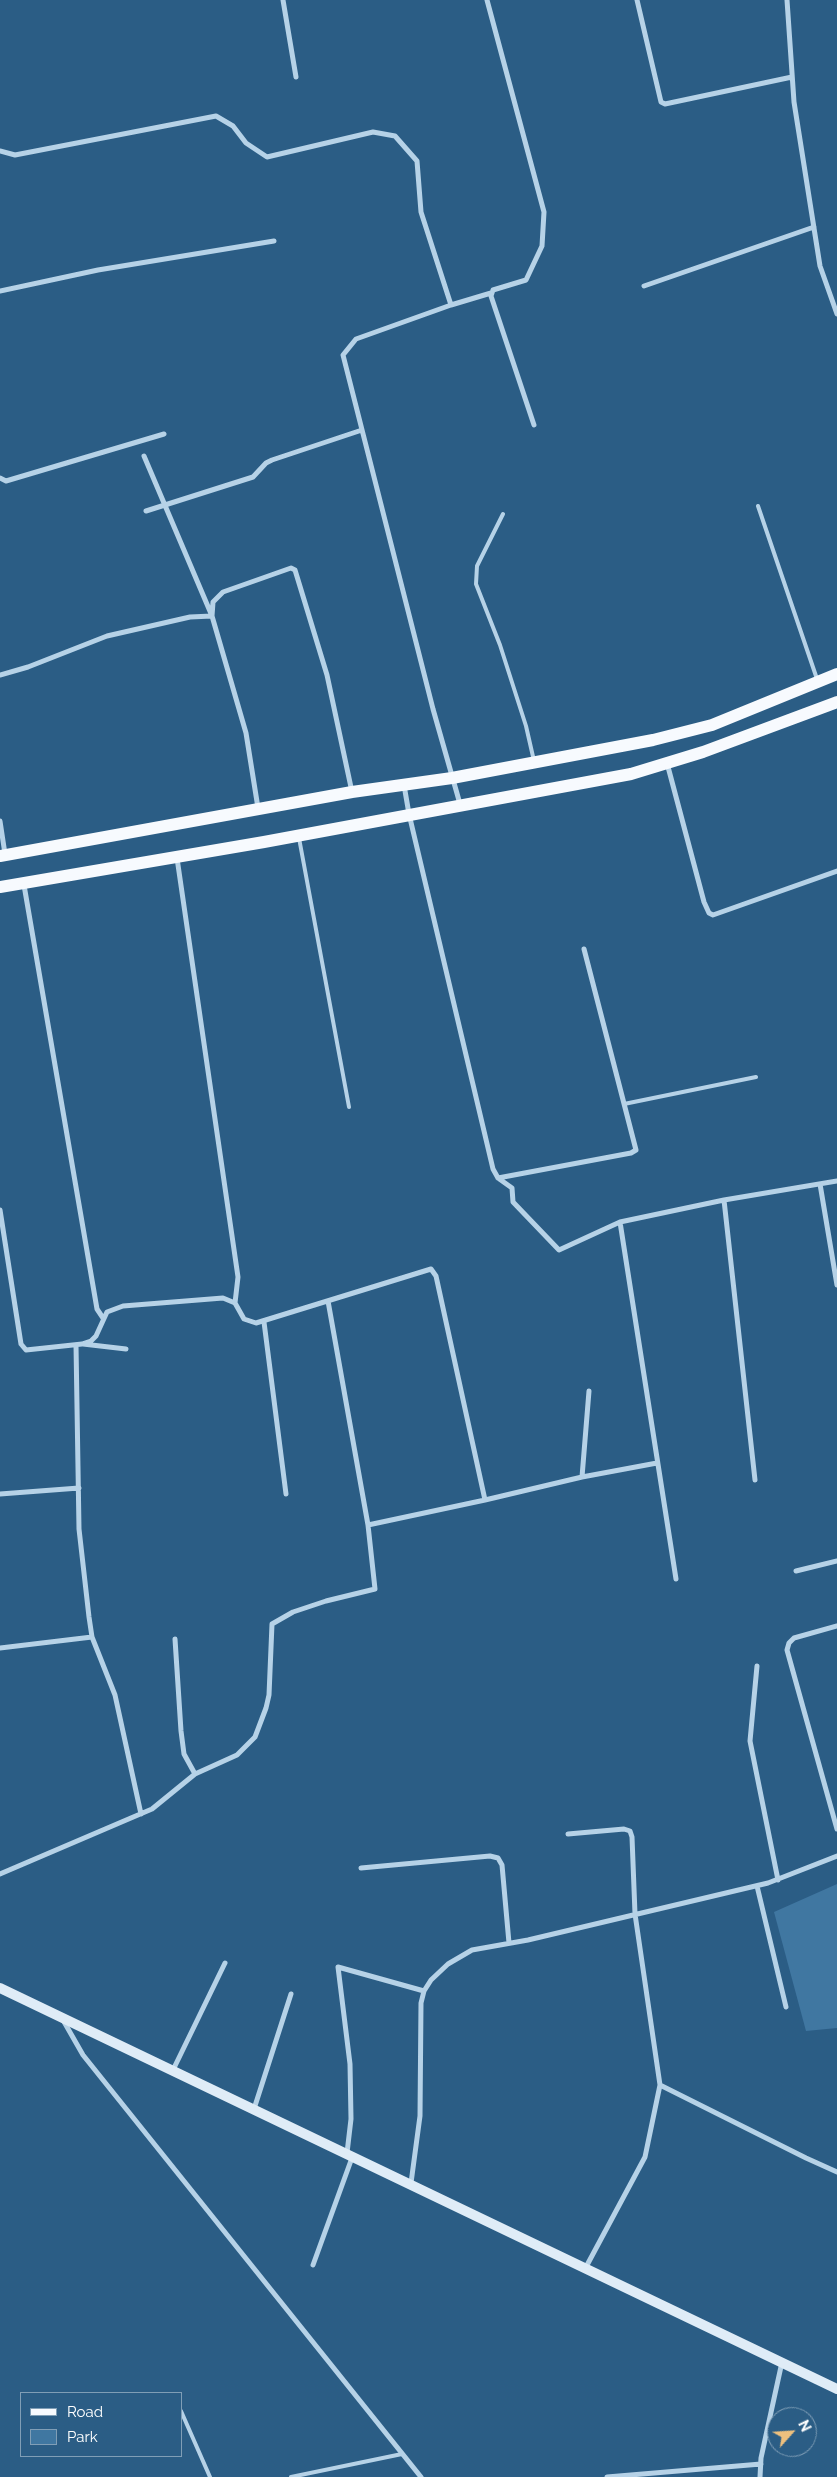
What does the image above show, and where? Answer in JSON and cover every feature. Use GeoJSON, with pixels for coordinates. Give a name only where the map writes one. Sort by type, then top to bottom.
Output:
{"type":"FeatureCollection","features":[{"type":"Feature","properties":{"kind":"main road"},"geometry":{"type":"LineString","coordinates":[[3,855],[352,792],[452,778],[653,740],[712,725],[837,674]]}},
{"type":"Feature","properties":{"kind":"main road"},"geometry":{"type":"LineString","coordinates":[[0,887],[299,836],[460,804],[548,791],[631,774],[837,702]]}},
{"type":"Feature","properties":{"kind":"main road"},"geometry":{"type":"LineString","coordinates":[[0,1988],[411,2183],[837,2389]]}},
{"type":"Feature","properties":{"kind":"street"},"geometry":{"type":"LineString","coordinates":[[283,0],[296,77]]}},
{"type":"Feature","properties":{"kind":"street"},"geometry":{"type":"LineString","coordinates":[[460,804],[343,355],[349,345],[356,339],[451,304],[491,293],[526,280],[542,246],[544,212],[487,0]]}},
{"type":"Feature","properties":{"kind":"street"},"geometry":{"type":"LineString","coordinates":[[637,0],[661,102],[666,104],[792,78]]}},
{"type":"Feature","properties":{"kind":"street"},"geometry":{"type":"LineString","coordinates":[[788,0],[794,102],[820,266],[836,305],[837,314]]}},
{"type":"Feature","properties":{"kind":"street"},"geometry":{"type":"LineString","coordinates":[[0,151],[15,155],[216,116],[234,126],[246,144],[267,157],[373,132],[395,136],[418,161],[421,212],[451,304]]}},
{"type":"Feature","properties":{"kind":"street"},"geometry":{"type":"LineString","coordinates":[[644,286],[814,227]]}},
{"type":"Feature","properties":{"kind":"street"},"geometry":{"type":"LineString","coordinates":[[0,291],[98,270],[274,241]]}},
{"type":"Feature","properties":{"kind":"street"},"geometry":{"type":"LineString","coordinates":[[491,293],[534,425]]}},
{"type":"Feature","properties":{"kind":"street"},"geometry":{"type":"LineString","coordinates":[[146,511],[253,477],[266,463],[272,460],[362,430]]}},
{"type":"Feature","properties":{"kind":"street"},"geometry":{"type":"LineString","coordinates":[[0,478],[6,481],[164,434]]}},
{"type":"Feature","properties":{"kind":"street"},"geometry":{"type":"LineString","coordinates":[[144,456],[212,616],[246,733],[259,810]]}},
{"type":"Feature","properties":{"kind":"street"},"geometry":{"type":"LineString","coordinates":[[212,616],[213,602],[223,592],[291,568],[295,570],[327,675],[352,792]]}},
{"type":"Feature","properties":{"kind":"street"},"geometry":{"type":"LineString","coordinates":[[0,676],[107,636],[190,617],[212,616]]}},
{"type":"Feature","properties":{"kind":"street"},"geometry":{"type":"LineString","coordinates":[[667,763],[704,902],[709,913],[713,915],[837,871]]}},
{"type":"Feature","properties":{"kind":"street"},"geometry":{"type":"LineString","coordinates":[[404,785],[409,814],[491,1160],[498,1178],[512,1188],[513,1202],[558,1250],[620,1222],[724,1200],[837,1181]]}},
{"type":"Feature","properties":{"kind":"street"},"geometry":{"type":"LineString","coordinates":[[0,821],[3,855]]}},
{"type":"Feature","properties":{"kind":"street"},"geometry":{"type":"LineString","coordinates":[[177,857],[238,1277],[235,1303],[244,1319],[256,1324],[427,1269],[434,1272],[485,1500]]}},
{"type":"Feature","properties":{"kind":"street"},"geometry":{"type":"LineString","coordinates":[[24,883],[97,1309],[103,1318]]}},
{"type":"Feature","properties":{"kind":"street"},"geometry":{"type":"LineString","coordinates":[[498,1178],[634,1152],[636,1147],[584,949]]}},
{"type":"Feature","properties":{"kind":"street"},"geometry":{"type":"LineString","coordinates":[[820,1184],[837,1285]]}},
{"type":"Feature","properties":{"kind":"street"},"geometry":{"type":"LineString","coordinates":[[724,1200],[755,1480]]}},
{"type":"Feature","properties":{"kind":"street"},"geometry":{"type":"LineString","coordinates":[[0,1210],[20,1344],[26,1350],[82,1344],[126,1349]]}},
{"type":"Feature","properties":{"kind":"street"},"geometry":{"type":"LineString","coordinates":[[620,1222],[676,1579]]}},
{"type":"Feature","properties":{"kind":"street"},"geometry":{"type":"LineString","coordinates":[[82,1344],[96,1336],[103,1318],[108,1312],[124,1306],[223,1298],[235,1303]]}},
{"type":"Feature","properties":{"kind":"street"},"geometry":{"type":"LineString","coordinates":[[0,1874],[141,1814],[161,1803],[195,1774],[237,1754],[255,1737],[269,1695],[271,1629],[276,1620],[326,1601],[375,1589],[368,1525],[328,1301]]}},
{"type":"Feature","properties":{"kind":"street"},"geometry":{"type":"LineString","coordinates":[[264,1322],[286,1494]]}},
{"type":"Feature","properties":{"kind":"street"},"geometry":{"type":"LineString","coordinates":[[76,1345],[79,1528],[92,1637],[116,1695],[141,1814]]}},
{"type":"Feature","properties":{"kind":"street"},"geometry":{"type":"LineString","coordinates":[[582,1477],[589,1391]]}},
{"type":"Feature","properties":{"kind":"street"},"geometry":{"type":"LineString","coordinates":[[368,1525],[582,1477],[657,1463]]}},
{"type":"Feature","properties":{"kind":"street"},"geometry":{"type":"LineString","coordinates":[[0,1494],[79,1488]]}},
{"type":"Feature","properties":{"kind":"street"},"geometry":{"type":"LineString","coordinates":[[796,1571],[837,1561]]}},
{"type":"Feature","properties":{"kind":"street"},"geometry":{"type":"LineString","coordinates":[[837,1626],[794,1638],[789,1643],[787,1650],[837,1829]]}},
{"type":"Feature","properties":{"kind":"street"},"geometry":{"type":"LineString","coordinates":[[0,1648],[92,1637]]}},
{"type":"Feature","properties":{"kind":"street"},"geometry":{"type":"LineString","coordinates":[[175,1640],[184,1754],[195,1774]]}},
{"type":"Feature","properties":{"kind":"street"},"geometry":{"type":"LineString","coordinates":[[757,1666],[750,1741],[778,1880]]}},
{"type":"Feature","properties":{"kind":"street"},"geometry":{"type":"LineString","coordinates":[[568,1834],[624,1829],[630,1831],[632,1837],[635,1914],[660,2085],[645,2157],[586,2267]]}},
{"type":"Feature","properties":{"kind":"street"},"geometry":{"type":"LineString","coordinates":[[361,1868],[490,1856],[498,1858],[502,1865],[509,1943]]}},
{"type":"Feature","properties":{"kind":"street"},"geometry":{"type":"LineString","coordinates":[[411,2183],[420,2116],[421,2003],[424,1991],[436,1975],[459,1956],[472,1950],[757,1886],[778,1880],[837,1856]]}},
{"type":"Feature","properties":{"kind":"street"},"geometry":{"type":"LineString","coordinates":[[757,1886],[786,2007]]}},
{"type":"Feature","properties":{"kind":"street"},"geometry":{"type":"LineString","coordinates":[[173,2070],[225,1963]]}},
{"type":"Feature","properties":{"kind":"street"},"geometry":{"type":"LineString","coordinates":[[313,2265],[350,2154],[350,2064],[338,1967],[424,1991]]}},
{"type":"Feature","properties":{"kind":"street"},"geometry":{"type":"LineString","coordinates":[[254,2109],[291,1994]]}},
{"type":"Feature","properties":{"kind":"street"},"geometry":{"type":"LineString","coordinates":[[62,2017],[82,2055],[422,2477]]}},
{"type":"Feature","properties":{"kind":"street"},"geometry":{"type":"LineString","coordinates":[[660,2085],[837,2172]]}},
{"type":"Feature","properties":{"kind":"street"},"geometry":{"type":"LineString","coordinates":[[760,2477],[782,2361]]}},
{"type":"Feature","properties":{"kind":"street"},"geometry":{"type":"LineString","coordinates":[[607,2477],[761,2464]]}},
{"type":"Feature","properties":{"kind":"lane"},"geometry":{"type":"LineString","coordinates":[[758,506],[818,681]]}},
{"type":"Feature","properties":{"kind":"lane"},"geometry":{"type":"LineString","coordinates":[[502,514],[477,566],[476,584],[520,708],[534,761]]}},
{"type":"Feature","properties":{"kind":"lane"},"geometry":{"type":"LineString","coordinates":[[299,836],[349,1107]]}},
{"type":"Feature","properties":{"kind":"lane"},"geometry":{"type":"LineString","coordinates":[[624,1104],[756,1076]]}},
{"type":"Feature","properties":{"kind":"lane"},"geometry":{"type":"LineString","coordinates":[[182,2413],[210,2477]]}},
{"type":"Feature","properties":{"kind":"lane"},"geometry":{"type":"LineString","coordinates":[[291,2477],[402,2454]]}},
{"type":"Feature","properties":{"kind":"green space"},"geometry":{"type":"Polygon","coordinates":[[[837,1884],[837,2028],[806,2031],[774,1912],[837,1884]]]}}]}
